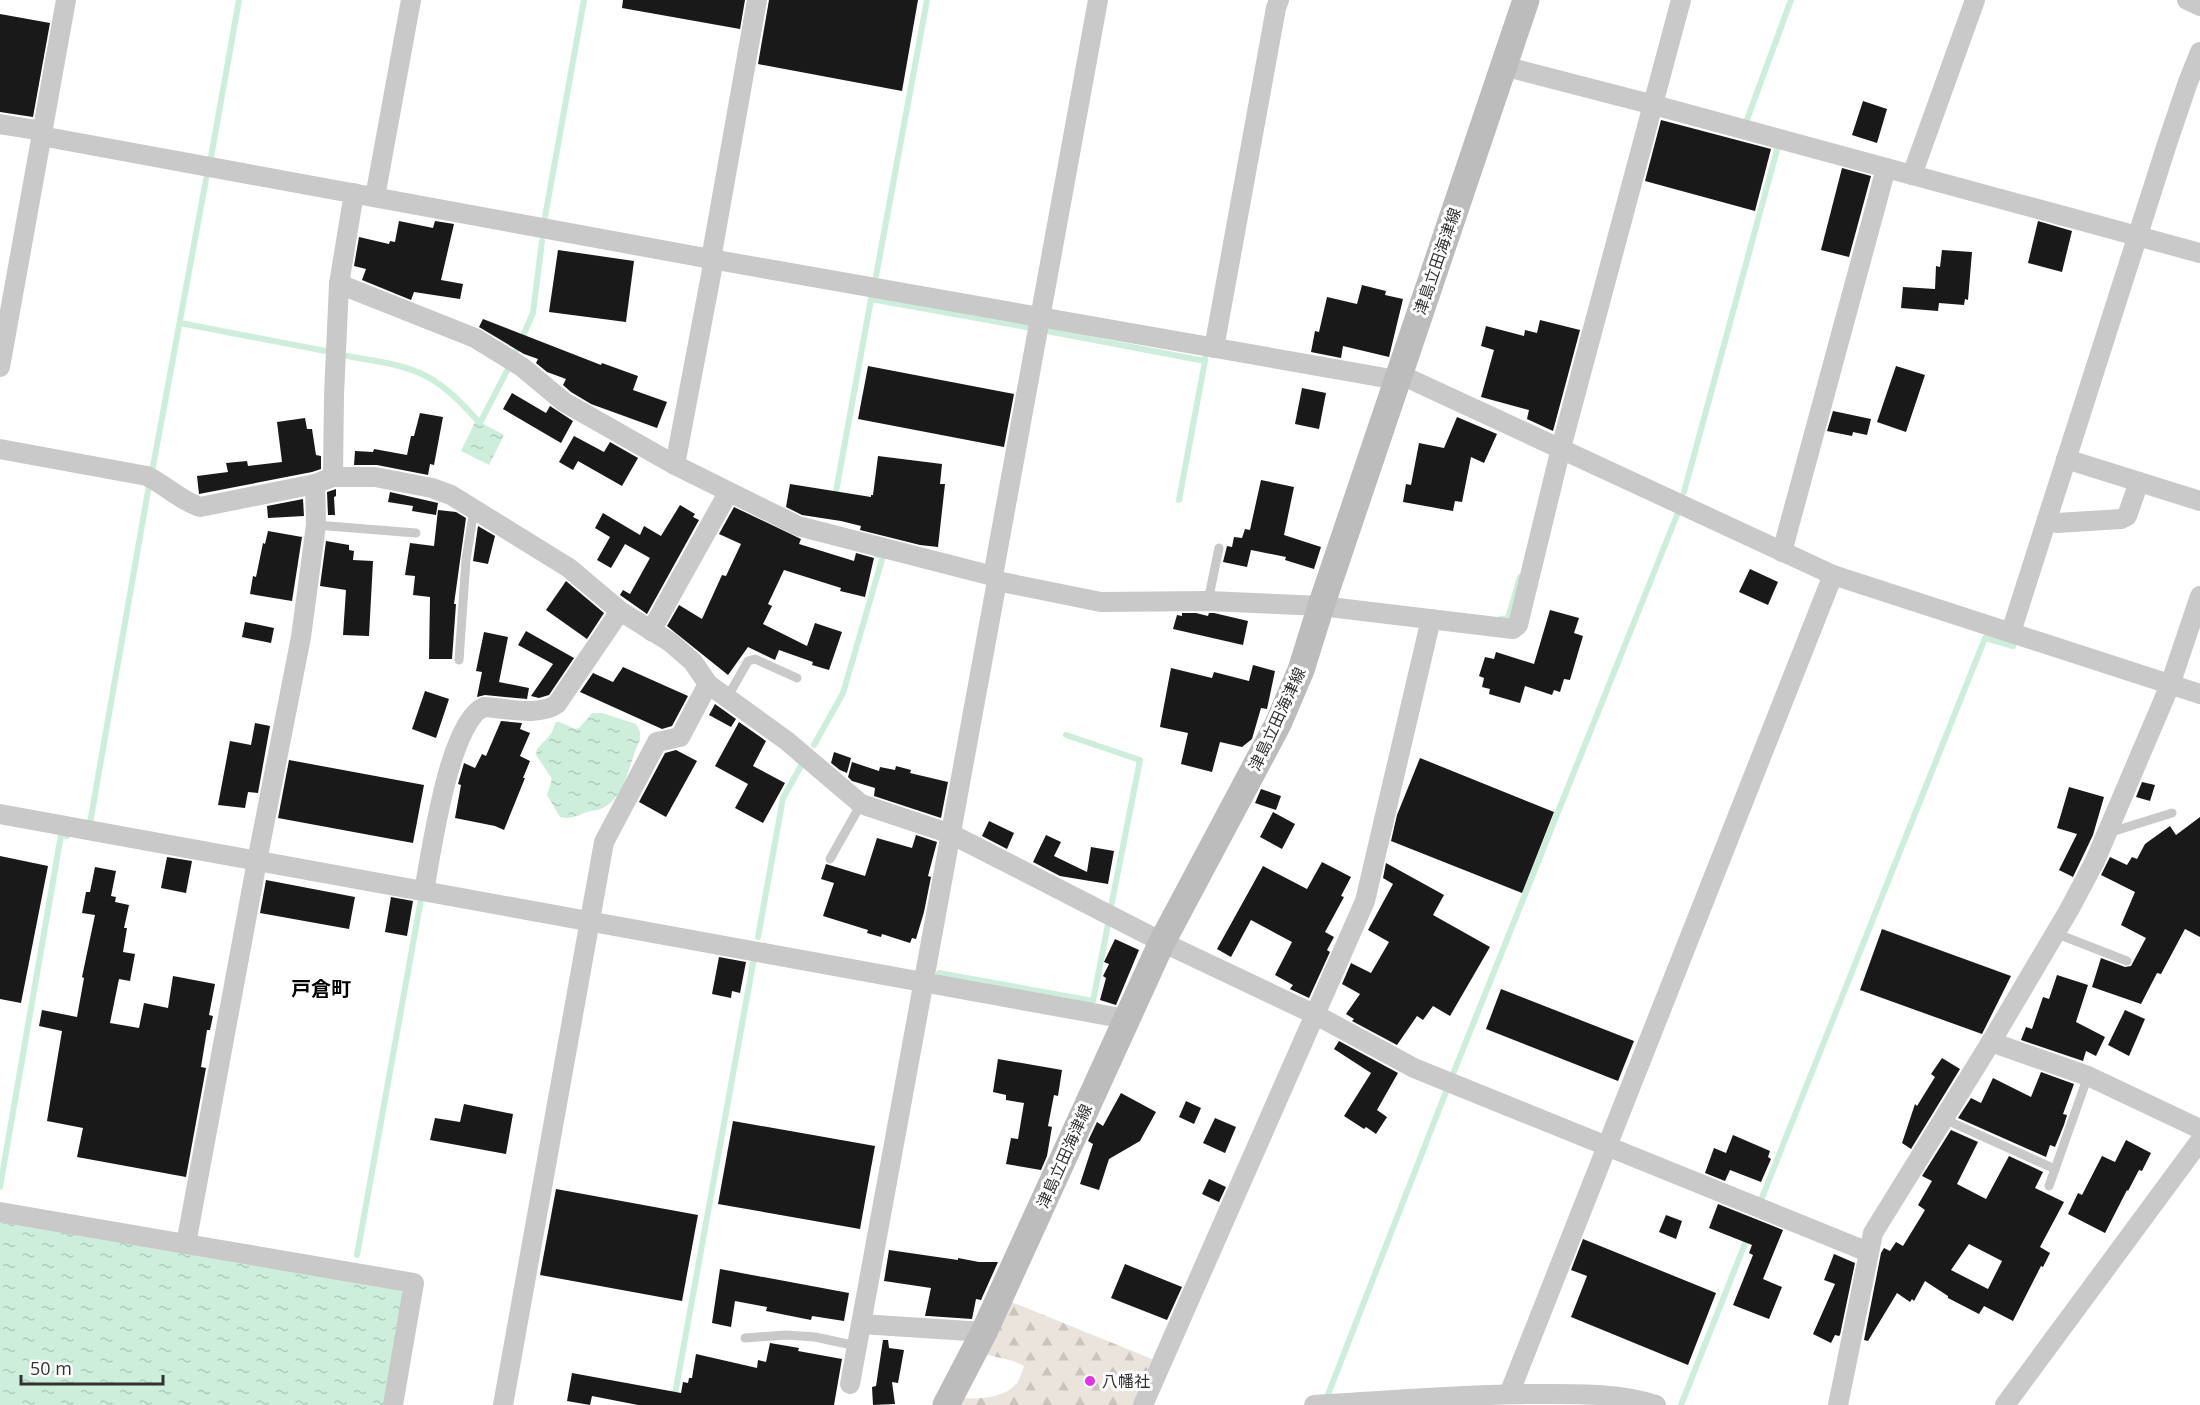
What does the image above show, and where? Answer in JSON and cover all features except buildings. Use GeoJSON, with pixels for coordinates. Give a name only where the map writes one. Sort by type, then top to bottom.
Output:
{"type":"FeatureCollection","features":[{"type":"Feature","properties":{"kind":"main road","name":"津島立田海津線"},"geometry":{"type":"LineString","coordinates":[[946,1405],[984,1332],[1162,942],[1278,724],[1301,670],[1526,0]]}},
{"type":"Feature","properties":{"kind":"street"},"geometry":{"type":"LineString","coordinates":[[0,367],[66,0]]}},
{"type":"Feature","properties":{"kind":"street"},"geometry":{"type":"LineString","coordinates":[[375,197],[411,0]]}},
{"type":"Feature","properties":{"kind":"street"},"geometry":{"type":"LineString","coordinates":[[675,465],[757,0]]}},
{"type":"Feature","properties":{"kind":"street"},"geometry":{"type":"LineString","coordinates":[[850,1384],[951,834],[1098,0]]}},
{"type":"Feature","properties":{"kind":"street"},"geometry":{"type":"LineString","coordinates":[[1214,348],[1279,0]]}},
{"type":"Feature","properties":{"kind":"street"},"geometry":{"type":"LineString","coordinates":[[339,284],[475,339],[522,367],[564,402],[675,465],[798,526],[995,579],[1101,602],[1208,601],[1321,606],[1513,629],[1518,625],[1561,448],[1681,0]]}},
{"type":"Feature","properties":{"kind":"street"},"geometry":{"type":"LineString","coordinates":[[1912,175],[1976,0]]}},
{"type":"Feature","properties":{"kind":"street"},"geometry":{"type":"LineString","coordinates":[[2187,0],[2200,6]]}},
{"type":"Feature","properties":{"kind":"street"},"geometry":{"type":"LineString","coordinates":[[2011,632],[2188,82],[2200,52]]}},
{"type":"Feature","properties":{"kind":"street"},"geometry":{"type":"LineString","coordinates":[[1503,66],[2200,253]]}},
{"type":"Feature","properties":{"kind":"street"},"geometry":{"type":"LineString","coordinates":[[0,123],[42,134],[712,259],[1214,348],[1398,377],[1561,448],[1833,575],[2200,694]]}},
{"type":"Feature","properties":{"kind":"street"},"geometry":{"type":"LineString","coordinates":[[1782,552],[1886,168]]}},
{"type":"Feature","properties":{"kind":"street"},"geometry":{"type":"LineString","coordinates":[[333,477],[339,284],[354,193]]}},
{"type":"Feature","properties":{"kind":"street"},"geometry":{"type":"LineString","coordinates":[[0,449],[147,476],[163,484],[192,505],[200,507],[315,484],[333,477],[375,477],[432,488],[451,495],[569,568],[620,611],[670,642],[693,662],[708,684],[787,741],[861,804],[951,834],[1162,942],[1316,1015],[1414,1068],[1868,1252]]}},
{"type":"Feature","properties":{"kind":"street"},"geometry":{"type":"LineString","coordinates":[[2066,459],[2200,501]]}},
{"type":"Feature","properties":{"kind":"street"},"geometry":{"type":"LineString","coordinates":[[2047,519],[2057,523],[2121,519],[2127,516],[2139,482]]}},
{"type":"Feature","properties":{"kind":"street"},"geometry":{"type":"LineString","coordinates":[[186,1244],[301,637],[316,525],[315,484]]}},
{"type":"Feature","properties":{"kind":"street"},"geometry":{"type":"LineString","coordinates":[[651,631],[729,493]]}},
{"type":"Feature","properties":{"kind":"street"},"geometry":{"type":"LineString","coordinates":[[1509,1394],[1833,575]]}},
{"type":"Feature","properties":{"kind":"street"},"geometry":{"type":"LineString","coordinates":[[1838,1405],[1873,1233],[1991,1042],[2095,861],[2170,685],[2200,596]]}},
{"type":"Feature","properties":{"kind":"street"},"geometry":{"type":"LineString","coordinates":[[424,891],[447,770],[458,743],[477,710],[484,707],[550,709],[557,704],[620,611]]}},
{"type":"Feature","properties":{"kind":"street"},"geometry":{"type":"LineString","coordinates":[[1143,1405],[1365,901],[1431,619]]}},
{"type":"Feature","properties":{"kind":"street"},"geometry":{"type":"LineString","coordinates":[[503,1405],[604,842],[657,742],[680,737],[708,684]]}},
{"type":"Feature","properties":{"kind":"street"},"geometry":{"type":"LineString","coordinates":[[0,814],[1126,1019]]}},
{"type":"Feature","properties":{"kind":"street"},"geometry":{"type":"LineString","coordinates":[[1991,1042],[2088,1076],[2200,1129]]}},
{"type":"Feature","properties":{"kind":"street"},"geometry":{"type":"LineString","coordinates":[[2005,1405],[2200,1141]]}},
{"type":"Feature","properties":{"kind":"street"},"geometry":{"type":"LineString","coordinates":[[0,1212],[414,1283],[393,1405]]}},
{"type":"Feature","properties":{"kind":"street"},"geometry":{"type":"LineString","coordinates":[[861,1324],[984,1332]]}},
{"type":"Feature","properties":{"kind":"street"},"geometry":{"type":"LineString","coordinates":[[1314,1405],[1509,1394],[1590,1394],[1656,1405]]}},
{"type":"Feature","properties":{"kind":"lane"},"geometry":{"type":"LineString","coordinates":[[459,660],[466,560],[474,509]]}},
{"type":"Feature","properties":{"kind":"lane"},"geometry":{"type":"LineString","coordinates":[[316,525],[416,532]]}},
{"type":"Feature","properties":{"kind":"lane"},"geometry":{"type":"LineString","coordinates":[[1208,601],[1219,548]]}},
{"type":"Feature","properties":{"kind":"lane"},"geometry":{"type":"LineString","coordinates":[[727,699],[748,661],[755,659],[797,678]]}},
{"type":"Feature","properties":{"kind":"lane"},"geometry":{"type":"LineString","coordinates":[[830,859],[861,804]]}},
{"type":"Feature","properties":{"kind":"lane"},"geometry":{"type":"LineString","coordinates":[[2106,834],[2172,813]]}},
{"type":"Feature","properties":{"kind":"lane"},"geometry":{"type":"LineString","coordinates":[[2055,933],[2127,961]]}},
{"type":"Feature","properties":{"kind":"lane"},"geometry":{"type":"LineString","coordinates":[[2049,1186],[2088,1076]]}},
{"type":"Feature","properties":{"kind":"lane"},"geometry":{"type":"LineString","coordinates":[[1944,1119],[2055,1168]]}},
{"type":"Feature","properties":{"kind":"lane"},"geometry":{"type":"LineString","coordinates":[[745,1338],[786,1335],[815,1337],[857,1346]]}},
{"type":"Feature","properties":{"kind":"green space"},"geometry":{"type":"Polygon","coordinates":[[[1009,1301],[1152,1359],[1133,1405],[957,1405],[965,1398],[999,1395],[1011,1389],[1019,1380],[1024,1366],[984,1354],[1009,1301]]]}},
{"type":"Feature","properties":{"kind":"water"},"geometry":{"type":"Polygon","coordinates":[[[476,420],[504,435],[489,465],[461,451],[476,420]]]}},
{"type":"Feature","properties":{"kind":"water"},"geometry":{"type":"Polygon","coordinates":[[[592,713],[602,713],[636,724],[640,732],[640,740],[624,783],[609,804],[601,809],[574,817],[560,817],[547,795],[552,779],[536,755],[537,749],[551,734],[556,722],[575,729],[579,728],[592,713]]]}},
{"type":"Feature","properties":{"kind":"water"},"geometry":{"type":"Polygon","coordinates":[[[0,1222],[402,1289],[405,1295],[387,1405],[0,1405],[0,1222]]]}},
{"type":"Feature","properties":{"kind":"waterway"},"geometry":{"type":"LineString","coordinates":[[211,157],[239,0]]}},
{"type":"Feature","properties":{"kind":"waterway"},"geometry":{"type":"LineString","coordinates":[[545,217],[584,0]]}},
{"type":"Feature","properties":{"kind":"waterway"},"geometry":{"type":"LineString","coordinates":[[876,276],[927,0]]}},
{"type":"Feature","properties":{"kind":"waterway"},"geometry":{"type":"LineString","coordinates":[[1745,125],[1791,0]]}},
{"type":"Feature","properties":{"kind":"waterway"},"geometry":{"type":"LineString","coordinates":[[1684,492],[1778,146],[1773,145]]}},
{"type":"Feature","properties":{"kind":"waterway"},"geometry":{"type":"LineString","coordinates":[[152,472],[207,174]]}},
{"type":"Feature","properties":{"kind":"waterway"},"geometry":{"type":"LineString","coordinates":[[514,356],[533,313],[542,241]]}},
{"type":"Feature","properties":{"kind":"waterway"},"geometry":{"type":"LineString","coordinates":[[835,497],[871,299],[1032,328]]}},
{"type":"Feature","properties":{"kind":"waterway"},"geometry":{"type":"LineString","coordinates":[[180,323],[331,352]]}},
{"type":"Feature","properties":{"kind":"waterway"},"geometry":{"type":"LineString","coordinates":[[1047,331],[1205,361],[1205,358]]}},
{"type":"Feature","properties":{"kind":"waterway"},"geometry":{"type":"LineString","coordinates":[[342,355],[397,365],[418,372],[449,392],[480,423],[510,365]]}},
{"type":"Feature","properties":{"kind":"waterway"},"geometry":{"type":"LineString","coordinates":[[1179,500],[1205,361]]}},
{"type":"Feature","properties":{"kind":"waterway"},"geometry":{"type":"LineString","coordinates":[[90,823],[149,485]]}},
{"type":"Feature","properties":{"kind":"waterway"},"geometry":{"type":"LineString","coordinates":[[1453,1074],[1677,515]]}},
{"type":"Feature","properties":{"kind":"waterway"},"geometry":{"type":"LineString","coordinates":[[814,745],[843,693],[883,556],[877,555]]}},
{"type":"Feature","properties":{"kind":"waterway"},"geometry":{"type":"LineString","coordinates":[[1501,619],[1508,618],[1520,577]]}},
{"type":"Feature","properties":{"kind":"waterway"},"geometry":{"type":"LineString","coordinates":[[1761,1200],[1985,638],[2013,646]]}},
{"type":"Feature","properties":{"kind":"waterway"},"geometry":{"type":"LineString","coordinates":[[1066,735],[1140,760],[1111,907]]}},
{"type":"Feature","properties":{"kind":"waterway"},"geometry":{"type":"LineString","coordinates":[[758,937],[783,798],[801,766]]}},
{"type":"Feature","properties":{"kind":"waterway"},"geometry":{"type":"LineString","coordinates":[[0,1187],[61,835],[67,836]]}},
{"type":"Feature","properties":{"kind":"waterway"},"geometry":{"type":"LineString","coordinates":[[357,1255],[421,899]]}},
{"type":"Feature","properties":{"kind":"waterway"},"geometry":{"type":"LineString","coordinates":[[939,973],[1093,1001],[1108,924]]}},
{"type":"Feature","properties":{"kind":"waterway"},"geometry":{"type":"LineString","coordinates":[[673,1405],[754,958]]}},
{"type":"Feature","properties":{"kind":"waterway"},"geometry":{"type":"LineString","coordinates":[[1327,1397],[1447,1089]]}},
{"type":"Feature","properties":{"kind":"waterway"},"geometry":{"type":"LineString","coordinates":[[1681,1405],[1748,1236]]}},
{"type":"Feature","properties":{"kind":"place","name":"八幡社"},"geometry":{"type":"Point","coordinates":[1090,1381]}},
{"type":"Feature","properties":{"kind":"district","name":"戸倉町"},"geometry":{"type":"Point","coordinates":[321,988]}}]}
